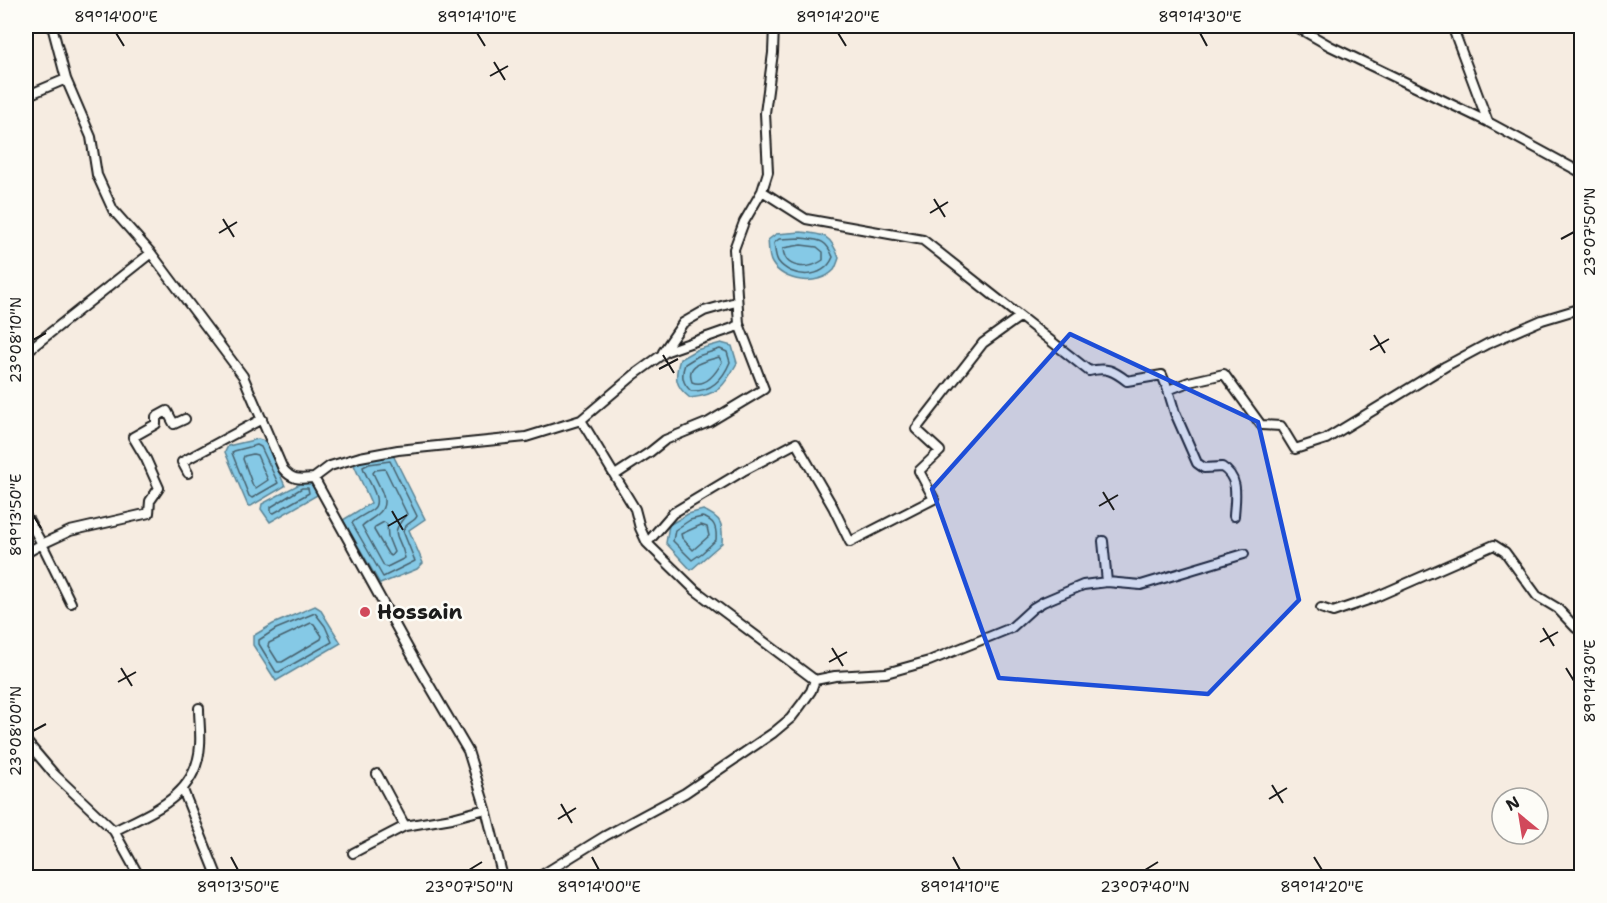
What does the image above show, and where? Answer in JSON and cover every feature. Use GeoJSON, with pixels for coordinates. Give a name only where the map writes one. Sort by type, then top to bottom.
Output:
{"type":"FeatureCollection","features":[{"type":"Feature","properties":{"kind":"street"},"geometry":{"type":"LineString","coordinates":[[52,26],[66,79],[91,136],[97,176],[113,210],[151,253],[243,376],[282,470],[290,477],[314,478],[330,466],[360,457],[398,450],[526,437],[582,420],[634,375],[667,351],[739,324]]}},
{"type":"Feature","properties":{"kind":"street"},"geometry":{"type":"LineString","coordinates":[[615,475],[665,440],[709,422],[764,389],[739,324],[734,249],[744,222],[762,191],[768,172],[765,113],[774,26]]}},
{"type":"Feature","properties":{"kind":"street"},"geometry":{"type":"LineString","coordinates":[[1295,26],[1330,46],[1488,122],[1581,172]]}},
{"type":"Feature","properties":{"kind":"street"},"geometry":{"type":"LineString","coordinates":[[1452,26],[1488,122]]}},
{"type":"Feature","properties":{"kind":"street"},"geometry":{"type":"LineString","coordinates":[[26,96],[66,79]]}},
{"type":"Feature","properties":{"kind":"street"},"geometry":{"type":"LineString","coordinates":[[762,191],[806,219],[923,240],[1089,371],[1102,368],[1113,370],[1127,381],[1162,375],[1175,413],[1197,463],[1204,468],[1222,467],[1231,476],[1236,490],[1234,516]]}},
{"type":"Feature","properties":{"kind":"street"},"geometry":{"type":"LineString","coordinates":[[26,352],[151,253]]}},
{"type":"Feature","properties":{"kind":"street"},"geometry":{"type":"LineString","coordinates":[[660,356],[683,323],[704,311],[732,303]]}},
{"type":"Feature","properties":{"kind":"street"},"geometry":{"type":"LineString","coordinates":[[1168,390],[1189,381],[1224,374],[1261,425],[1281,426],[1295,449],[1326,439],[1446,366],[1487,344],[1542,320],[1581,308]]}},
{"type":"Feature","properties":{"kind":"street"},"geometry":{"type":"LineString","coordinates":[[647,543],[673,513],[743,471],[796,443],[833,507],[850,542],[934,500],[919,471],[940,451],[916,429],[983,343],[1018,318]]}},
{"type":"Feature","properties":{"kind":"street"},"geometry":{"type":"LineString","coordinates":[[26,553],[70,531],[149,513],[150,501],[159,488],[133,437],[156,424],[156,417],[167,411],[174,424],[185,419]]}},
{"type":"Feature","properties":{"kind":"street"},"geometry":{"type":"LineString","coordinates":[[188,473],[182,462],[262,419]]}},
{"type":"Feature","properties":{"kind":"street"},"geometry":{"type":"LineString","coordinates":[[582,420],[635,509],[647,543],[694,590],[815,680],[846,675],[886,673],[929,661],[1011,628],[1043,602],[1083,585],[1107,582],[1141,585],[1244,554]]}},
{"type":"Feature","properties":{"kind":"street"},"geometry":{"type":"LineString","coordinates":[[314,478],[414,659],[468,751],[486,809],[503,878]]}},
{"type":"Feature","properties":{"kind":"street"},"geometry":{"type":"LineString","coordinates":[[28,519],[71,603]]}},
{"type":"Feature","properties":{"kind":"street"},"geometry":{"type":"LineString","coordinates":[[1103,541],[1107,582]]}},
{"type":"Feature","properties":{"kind":"street"},"geometry":{"type":"LineString","coordinates":[[1321,608],[1333,612],[1371,599],[1494,545],[1505,552],[1537,596],[1557,609],[1576,628],[1581,627]]}},
{"type":"Feature","properties":{"kind":"street"},"geometry":{"type":"LineString","coordinates":[[537,878],[605,836],[685,793],[773,733],[791,718],[811,691],[815,680]]}},
{"type":"Feature","properties":{"kind":"street"},"geometry":{"type":"LineString","coordinates":[[114,831],[147,814],[183,790],[198,760],[199,708]]}},
{"type":"Feature","properties":{"kind":"street"},"geometry":{"type":"LineString","coordinates":[[26,741],[54,774],[114,831],[140,878]]}},
{"type":"Feature","properties":{"kind":"street"},"geometry":{"type":"LineString","coordinates":[[377,774],[405,826]]}},
{"type":"Feature","properties":{"kind":"street"},"geometry":{"type":"LineString","coordinates":[[183,790],[218,878]]}},
{"type":"Feature","properties":{"kind":"street"},"geometry":{"type":"LineString","coordinates":[[353,853],[405,826],[452,818],[486,809]]}},
{"type":"Feature","properties":{"kind":"highlighted area"},"geometry":{"type":"Polygon","coordinates":[[[1070,334],[1258,422],[1299,600],[1208,694],[999,678],[932,489],[1070,334]]]}},
{"type":"Feature","properties":{"kind":"water"},"geometry":{"type":"Polygon","coordinates":[[[801,232],[826,237],[830,240],[839,258],[834,270],[819,279],[792,278],[772,263],[768,240],[776,234],[801,232]]]}},
{"type":"Feature","properties":{"kind":"water"},"geometry":{"type":"Polygon","coordinates":[[[721,343],[732,346],[737,363],[724,384],[714,392],[690,398],[681,390],[677,381],[680,359],[696,350],[721,343]]]}},
{"type":"Feature","properties":{"kind":"water"},"geometry":{"type":"Polygon","coordinates":[[[258,439],[265,441],[285,486],[248,506],[225,452],[228,446],[258,439]]]}},
{"type":"Feature","properties":{"kind":"water"},"geometry":{"type":"Polygon","coordinates":[[[393,455],[425,519],[409,530],[423,563],[417,569],[380,584],[343,520],[371,503],[354,465],[367,458],[393,455]]]}},
{"type":"Feature","properties":{"kind":"water"},"geometry":{"type":"Polygon","coordinates":[[[305,481],[314,486],[319,494],[270,522],[261,509],[262,504],[305,481]]]}},
{"type":"Feature","properties":{"kind":"water"},"geometry":{"type":"Polygon","coordinates":[[[703,510],[720,522],[722,543],[691,570],[666,543],[669,525],[688,514],[703,510]]]}},
{"type":"Feature","properties":{"kind":"water"},"geometry":{"type":"Polygon","coordinates":[[[315,606],[320,609],[341,643],[276,681],[253,645],[253,636],[273,624],[315,606]]]}},
{"type":"Feature","properties":{"kind":"place","name":"Hossain"},"geometry":{"type":"Point","coordinates":[365,612]}}]}
